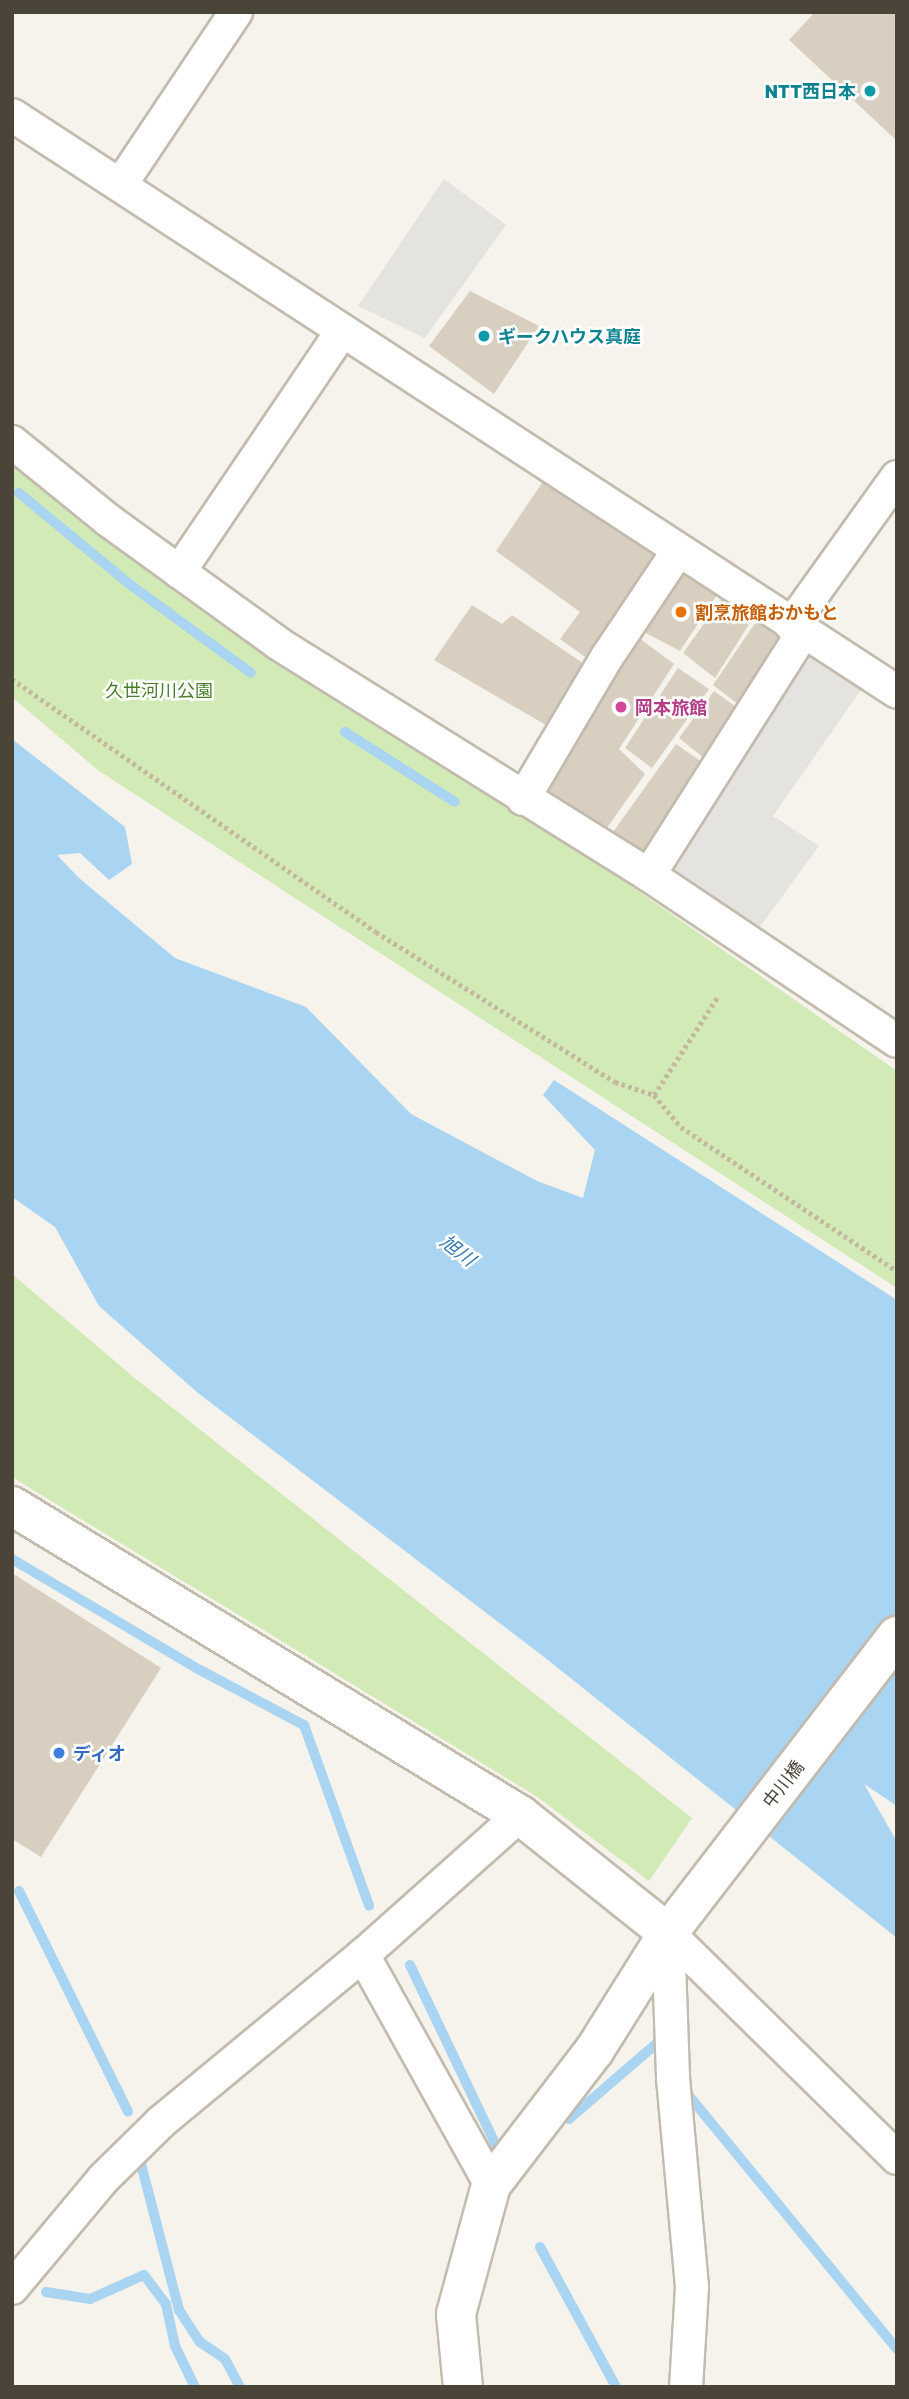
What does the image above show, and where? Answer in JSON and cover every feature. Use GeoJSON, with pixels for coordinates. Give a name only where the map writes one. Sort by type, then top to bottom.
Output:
{"type":"FeatureCollection","features":[{"type":"Feature","properties":{"kind":"street"},"geometry":{"type":"LineString","coordinates":[[121,184],[236,12]]}},
{"type":"Feature","properties":{"kind":"street"},"geometry":{"type":"LineString","coordinates":[[12,115],[897,692]]}},
{"type":"Feature","properties":{"kind":"street"},"geometry":{"type":"LineString","coordinates":[[180,572],[342,331]]}},
{"type":"Feature","properties":{"kind":"street"},"geometry":{"type":"LineString","coordinates":[[12,443],[279,644],[523,799],[649,875],[897,1041]]}},
{"type":"Feature","properties":{"kind":"street"},"geometry":{"type":"LineString","coordinates":[[649,875],[797,629],[897,477]]}},
{"type":"Feature","properties":{"kind":"street"},"geometry":{"type":"LineString","coordinates":[[523,799],[607,657],[678,551]]}},
{"type":"Feature","properties":{"kind":"street"},"geometry":{"type":"LineString","coordinates":[[12,1506],[520,1815],[668,1933],[897,2158]]}},
{"type":"Feature","properties":{"kind":"street","name":"中川橋"},"geometry":{"type":"LineString","coordinates":[[491,2185],[594,2051],[668,1933],[897,1636]]}},
{"type":"Feature","properties":{"kind":"street"},"geometry":{"type":"LineString","coordinates":[[12,2288],[103,2179],[161,2122],[363,1955],[520,1815]]}},
{"type":"Feature","properties":{"kind":"street"},"geometry":{"type":"LineString","coordinates":[[668,1933],[673,2078],[692,2287],[686,2387]]}},
{"type":"Feature","properties":{"kind":"street"},"geometry":{"type":"LineString","coordinates":[[363,1955],[491,2185],[456,2314],[463,2387]]}},
{"type":"Feature","properties":{"kind":"path"},"geometry":{"type":"LineString","coordinates":[[12,679],[376,932],[615,1082],[654,1095],[681,1127],[897,1271]]}},
{"type":"Feature","properties":{"kind":"path"},"geometry":{"type":"LineString","coordinates":[[654,1095],[717,998]]}},
{"type":"Feature","properties":{"kind":"green space","name":"久世河川公園"},"geometry":{"type":"Polygon","coordinates":[[[12,456],[897,1071],[897,1288],[99,771],[12,697],[12,456]]]}},
{"type":"Feature","properties":{"kind":"green space"},"geometry":{"type":"Polygon","coordinates":[[[12,1274],[136,1379],[692,1818],[649,1881],[536,1796],[12,1477],[12,1274]]]}},
{"type":"Feature","properties":{"kind":"shaded area"},"geometry":{"type":"Polygon","coordinates":[[[444,179],[506,225],[425,338],[358,306],[444,179]]]}},
{"type":"Feature","properties":{"kind":"shaded area"},"geometry":{"type":"Polygon","coordinates":[[[806,644],[865,684],[773,816],[819,846],[754,935],[664,876],[806,644]]]}},
{"type":"Feature","properties":{"kind":"water","name":"旭川"},"geometry":{"type":"Polygon","coordinates":[[[12,739],[125,827],[132,864],[109,880],[80,853],[57,855],[79,878],[175,958],[306,1007],[411,1114],[537,1181],[583,1198],[595,1150],[543,1095],[554,1080],[897,1300],[897,1806],[864,1784],[897,1842],[897,1938],[544,1657],[198,1393],[99,1306],[55,1227],[12,1197],[12,739]]]}},
{"type":"Feature","properties":{"kind":"building","name":"NTT西日本"},"geometry":{"type":"Polygon","coordinates":[[[815,12],[897,12],[897,141],[789,40],[815,12]]]}},
{"type":"Feature","properties":{"kind":"building","name":"ギークハウス真庭"},"geometry":{"type":"Polygon","coordinates":[[[470,291],[539,326],[494,394],[429,346],[470,291]]]}},
{"type":"Feature","properties":{"kind":"building"},"geometry":{"type":"Polygon","coordinates":[[[544,480],[659,558],[595,664],[560,639],[580,612],[496,551],[544,480]]]}},
{"type":"Feature","properties":{"kind":"building","name":"割烹旅館おかもと"},"geometry":{"type":"Polygon","coordinates":[[[686,569],[719,592],[680,651],[644,632],[686,569]]]}},
{"type":"Feature","properties":{"kind":"building"},"geometry":{"type":"Polygon","coordinates":[[[723,597],[757,612],[715,678],[683,653],[723,597]]]}},
{"type":"Feature","properties":{"kind":"building"},"geometry":{"type":"Polygon","coordinates":[[[472,605],[502,624],[512,615],[590,668],[551,728],[434,660],[472,605]]]}},
{"type":"Feature","properties":{"kind":"building"},"geometry":{"type":"Polygon","coordinates":[[[760,616],[791,634],[742,707],[713,685],[760,616]]]}},
{"type":"Feature","properties":{"kind":"building","name":"岡本旅館"},"geometry":{"type":"Polygon","coordinates":[[[639,638],[674,664],[619,749],[645,774],[602,835],[538,795],[639,638]]]}},
{"type":"Feature","properties":{"kind":"building"},"geometry":{"type":"Polygon","coordinates":[[[678,668],[709,689],[652,768],[625,748],[678,668]]]}},
{"type":"Feature","properties":{"kind":"building"},"geometry":{"type":"Polygon","coordinates":[[[714,691],[739,709],[705,759],[679,738],[714,691]]]}},
{"type":"Feature","properties":{"kind":"building"},"geometry":{"type":"Polygon","coordinates":[[[676,744],[705,764],[643,862],[608,839],[676,744]]]}},
{"type":"Feature","properties":{"kind":"building","name":"ディオ"},"geometry":{"type":"Polygon","coordinates":[[[12,1573],[161,1668],[41,1857],[12,1839],[12,1573]]]}},
{"type":"Feature","properties":{"kind":"waterway"},"geometry":{"type":"LineString","coordinates":[[19,493],[132,586],[251,673]]}},
{"type":"Feature","properties":{"kind":"waterway"},"geometry":{"type":"LineString","coordinates":[[345,732],[455,802]]}},
{"type":"Feature","properties":{"kind":"waterway"},"geometry":{"type":"LineString","coordinates":[[12,1559],[200,1670],[304,1725],[369,1906]]}},
{"type":"Feature","properties":{"kind":"waterway"},"geometry":{"type":"LineString","coordinates":[[19,1891],[128,2112]]}},
{"type":"Feature","properties":{"kind":"waterway"},"geometry":{"type":"LineString","coordinates":[[410,1965],[500,2154]]}},
{"type":"Feature","properties":{"kind":"waterway"},"geometry":{"type":"LineString","coordinates":[[569,2119],[656,2044]]}},
{"type":"Feature","properties":{"kind":"waterway"},"geometry":{"type":"LineString","coordinates":[[685,2091],[897,2349]]}},
{"type":"Feature","properties":{"kind":"waterway"},"geometry":{"type":"LineString","coordinates":[[141,2164],[179,2310],[200,2342],[225,2359],[240,2387]]}},
{"type":"Feature","properties":{"kind":"waterway"},"geometry":{"type":"LineString","coordinates":[[540,2247],[616,2387]]}},
{"type":"Feature","properties":{"kind":"waterway"},"geometry":{"type":"LineString","coordinates":[[46,2292],[90,2299],[144,2275],[166,2304],[175,2346],[195,2387]]}},
{"type":"Feature","properties":{"kind":"place","name":"NTT西日本"},"geometry":{"type":"Point","coordinates":[870,91]}},
{"type":"Feature","properties":{"kind":"place","name":"ギークハウス真庭"},"geometry":{"type":"Point","coordinates":[484,336]}},
{"type":"Feature","properties":{"kind":"place","name":"割烹旅館おかもと"},"geometry":{"type":"Point","coordinates":[681,612]}},
{"type":"Feature","properties":{"kind":"place","name":"岡本旅館"},"geometry":{"type":"Point","coordinates":[621,707]}},
{"type":"Feature","properties":{"kind":"place","name":"ディオ"},"geometry":{"type":"Point","coordinates":[59,1753]}}]}
